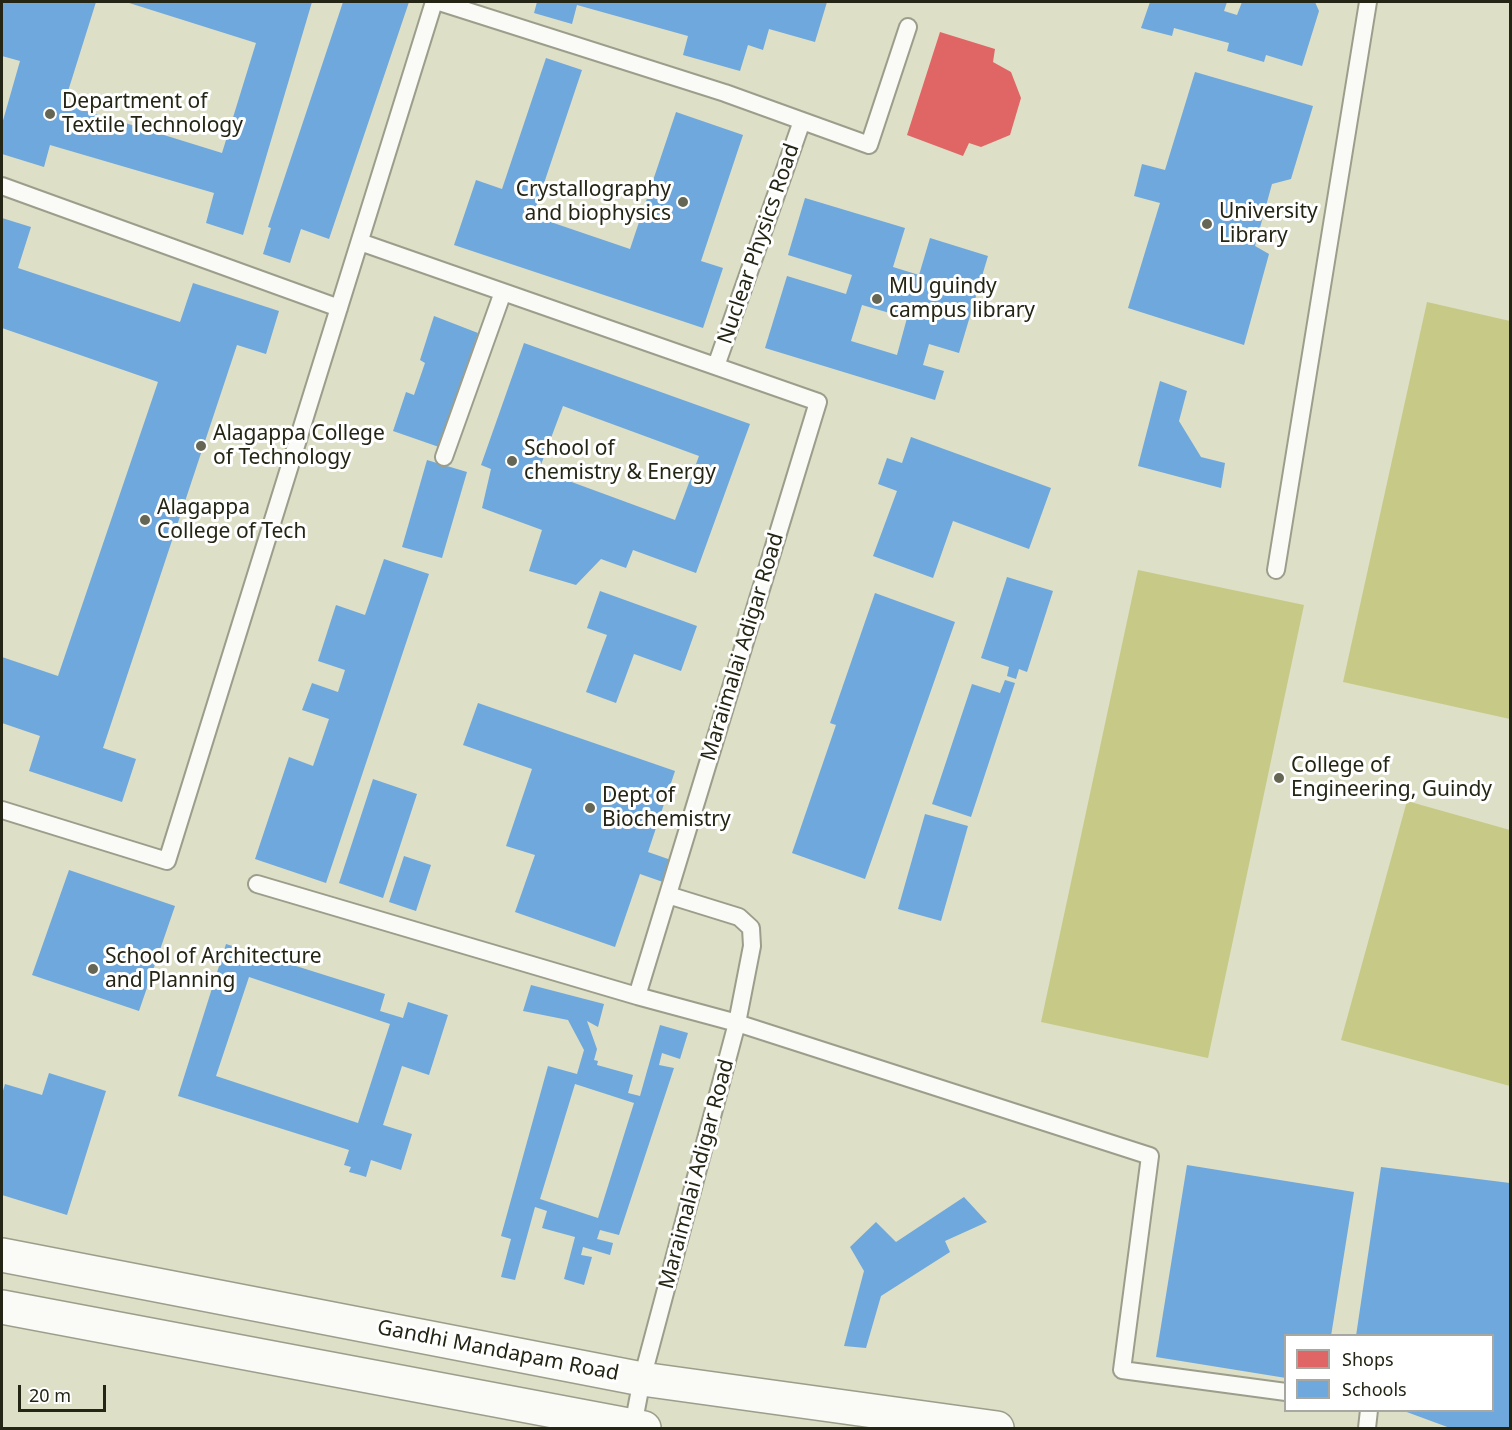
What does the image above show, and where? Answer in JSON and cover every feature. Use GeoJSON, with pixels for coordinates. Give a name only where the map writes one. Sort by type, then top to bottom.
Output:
{"type":"FeatureCollection","features":[{"type":"Feature","properties":{"kind":"main road","name":"Gandhi Mandapam Road"},"geometry":{"type":"LineString","coordinates":[[2,1255],[642,1379],[997,1428]]}},
{"type":"Feature","properties":{"kind":"main road"},"geometry":{"type":"LineString","coordinates":[[2,1307],[595,1424],[641,1428]]}},
{"type":"Feature","properties":{"kind":"lane"},"geometry":{"type":"LineString","coordinates":[[2,810],[168,861],[434,2]]}},
{"type":"Feature","properties":{"kind":"lane"},"geometry":{"type":"LineString","coordinates":[[439,2],[725,93],[869,145],[908,27]]}},
{"type":"Feature","properties":{"kind":"lane"},"geometry":{"type":"LineString","coordinates":[[1276,570],[1368,2]]}},
{"type":"Feature","properties":{"kind":"lane","name":"Nuclear Physics Road"},"geometry":{"type":"LineString","coordinates":[[716,366],[802,121]]}},
{"type":"Feature","properties":{"kind":"lane"},"geometry":{"type":"LineString","coordinates":[[2,186],[339,308]]}},
{"type":"Feature","properties":{"kind":"lane"},"geometry":{"type":"LineString","coordinates":[[360,243],[716,366]]}},
{"type":"Feature","properties":{"kind":"lane"},"geometry":{"type":"LineString","coordinates":[[444,457],[503,292]]}},
{"type":"Feature","properties":{"kind":"lane","name":"Maraimalai Adigar Road"},"geometry":{"type":"LineString","coordinates":[[637,996],[818,402],[716,366]]}},
{"type":"Feature","properties":{"kind":"lane"},"geometry":{"type":"LineString","coordinates":[[257,884],[637,996],[737,1023],[1150,1156],[1122,1370],[1284,1392]]}},
{"type":"Feature","properties":{"kind":"lane","name":"Maraimalai Adigar Road"},"geometry":{"type":"LineString","coordinates":[[641,1428],[642,1379],[737,1023],[752,946],[751,928],[739,916],[668,895]]}},
{"type":"Feature","properties":{"kind":"lane"},"geometry":{"type":"LineString","coordinates":[[1367,1428],[1369,1412]]}},
{"type":"Feature","properties":{"kind":"green space"},"geometry":{"type":"Polygon","coordinates":[[[1427,302],[1510,321],[1510,719],[1343,682],[1427,302]]]}},
{"type":"Feature","properties":{"kind":"green space"},"geometry":{"type":"Polygon","coordinates":[[[1138,570],[1304,605],[1208,1058],[1041,1022],[1138,570]]]}},
{"type":"Feature","properties":{"kind":"green space"},"geometry":{"type":"Polygon","coordinates":[[[1407,801],[1510,830],[1510,1086],[1341,1040],[1407,801]]]}},
{"type":"Feature","properties":{"kind":"building: Shops"},"geometry":{"type":"Polygon","coordinates":[[[940,32],[995,49],[993,62],[1011,72],[1021,98],[1010,135],[981,147],[969,143],[963,156],[907,135],[940,32]]]}},
{"type":"Feature","properties":{"kind":"building: Schools","name":"Department of Textile Technology"},"geometry":{"type":"Polygon","coordinates":[[[2,2],[96,2],[64,104],[222,153],[256,43],[126,2],[312,2],[243,235],[206,223],[214,193],[50,145],[44,167],[2,154],[2,124],[20,61],[2,56],[2,2]]]}},
{"type":"Feature","properties":{"kind":"building: Schools"},"geometry":{"type":"Polygon","coordinates":[[[343,2],[409,2],[329,239],[301,229],[290,263],[263,254],[271,228],[268,227],[343,2]]]}},
{"type":"Feature","properties":{"kind":"building: Schools"},"geometry":{"type":"Polygon","coordinates":[[[537,2],[827,2],[815,42],[769,29],[763,50],[748,45],[740,71],[683,55],[688,36],[577,5],[572,24],[534,13],[537,2]]]}},
{"type":"Feature","properties":{"kind":"building: Schools"},"geometry":{"type":"Polygon","coordinates":[[[1150,2],[1227,2],[1224,11],[1237,15],[1242,2],[1315,2],[1319,11],[1302,66],[1266,55],[1264,62],[1227,51],[1229,43],[1174,28],[1172,36],[1141,28],[1150,2]]]}},
{"type":"Feature","properties":{"kind":"building: Schools","name":"Crystallography and biophysics"},"geometry":{"type":"Polygon","coordinates":[[[546,58],[582,70],[533,216],[630,249],[676,112],[743,135],[701,261],[723,268],[703,328],[454,245],[476,180],[502,189],[546,58]]]}},
{"type":"Feature","properties":{"kind":"building: Schools","name":"University Library"},"geometry":{"type":"Polygon","coordinates":[[[1195,72],[1313,106],[1291,179],[1272,184],[1255,246],[1269,254],[1244,345],[1128,308],[1160,203],[1134,196],[1142,164],[1165,170],[1195,72]]]}},
{"type":"Feature","properties":{"kind":"building: Schools","name":"MU guindy campus library"},"geometry":{"type":"Polygon","coordinates":[[[805,198],[905,228],[893,267],[919,275],[930,238],[988,256],[959,353],[929,344],[923,365],[944,371],[935,400],[765,348],[787,276],[846,294],[852,275],[788,255],[805,198]],[[862,305],[851,341],[897,355],[907,318],[862,305]]]}},
{"type":"Feature","properties":{"kind":"building: Schools","name":"Alagappa College of Tech"},"geometry":{"type":"Polygon","coordinates":[[[2,218],[31,227],[18,268],[180,322],[193,283],[279,311],[266,354],[237,345],[103,748],[136,759],[122,802],[29,771],[40,736],[2,723],[2,657],[58,676],[158,382],[2,328],[2,218]]]}},
{"type":"Feature","properties":{"kind":"building: Schools"},"geometry":{"type":"Polygon","coordinates":[[[434,316],[478,333],[439,447],[393,431],[406,392],[414,395],[425,363],[420,360],[434,316]]]}},
{"type":"Feature","properties":{"kind":"building: Schools","name":"School of chemistry & Energy"},"geometry":{"type":"Polygon","coordinates":[[[524,343],[750,424],[696,573],[633,550],[626,568],[601,559],[576,585],[529,571],[542,530],[482,508],[491,469],[481,465],[524,343]],[[563,406],[539,470],[675,520],[699,456],[563,406]]]}},
{"type":"Feature","properties":{"kind":"building: Schools"},"geometry":{"type":"Polygon","coordinates":[[[1160,381],[1187,391],[1179,421],[1201,457],[1225,463],[1221,488],[1138,466],[1160,381]]]}},
{"type":"Feature","properties":{"kind":"building: Schools"},"geometry":{"type":"Polygon","coordinates":[[[911,437],[1051,488],[1029,549],[953,521],[933,578],[873,556],[897,491],[878,484],[887,458],[902,463],[911,437]]]}},
{"type":"Feature","properties":{"kind":"building: Schools"},"geometry":{"type":"Polygon","coordinates":[[[427,460],[467,472],[442,558],[402,547],[427,460]]]}},
{"type":"Feature","properties":{"kind":"building: Schools"},"geometry":{"type":"Polygon","coordinates":[[[384,559],[429,574],[326,883],[255,859],[289,757],[313,766],[329,719],[302,710],[312,683],[338,692],[345,670],[318,661],[336,605],[365,615],[384,559]]]}},
{"type":"Feature","properties":{"kind":"building: Schools"},"geometry":{"type":"Polygon","coordinates":[[[1007,577],[1053,591],[1027,672],[1019,669],[1016,679],[1007,676],[1009,667],[981,658],[1007,577]]]}},
{"type":"Feature","properties":{"kind":"building: Schools"},"geometry":{"type":"Polygon","coordinates":[[[600,591],[697,626],[681,671],[634,654],[616,703],[586,692],[607,635],[587,628],[600,591]]]}},
{"type":"Feature","properties":{"kind":"building: Schools"},"geometry":{"type":"Polygon","coordinates":[[[875,593],[955,622],[865,879],[792,853],[836,725],[830,723],[875,593]]]}},
{"type":"Feature","properties":{"kind":"building: Schools"},"geometry":{"type":"Polygon","coordinates":[[[1005,680],[1015,683],[971,817],[932,804],[972,684],[1000,693],[1005,680]]]}},
{"type":"Feature","properties":{"kind":"building: Schools","name":"Dept of Biochemistry"},"geometry":{"type":"Polygon","coordinates":[[[478,703],[675,771],[648,852],[671,860],[663,882],[640,874],[615,947],[515,912],[535,855],[506,846],[532,769],[463,745],[478,703]]]}},
{"type":"Feature","properties":{"kind":"building: Schools"},"geometry":{"type":"Polygon","coordinates":[[[373,779],[417,794],[383,898],[339,883],[373,779]]]}},
{"type":"Feature","properties":{"kind":"building: Schools"},"geometry":{"type":"Polygon","coordinates":[[[925,814],[968,826],[941,921],[898,909],[925,814]]]}},
{"type":"Feature","properties":{"kind":"building: Schools"},"geometry":{"type":"Polygon","coordinates":[[[404,856],[431,865],[416,911],[389,902],[404,856]]]}},
{"type":"Feature","properties":{"kind":"building: Schools"},"geometry":{"type":"Polygon","coordinates":[[[69,870],[175,906],[139,1011],[32,975],[69,870]]]}},
{"type":"Feature","properties":{"kind":"building: Schools"},"geometry":{"type":"Polygon","coordinates":[[[226,944],[385,994],[380,1011],[403,1018],[408,1002],[448,1015],[429,1075],[402,1066],[383,1125],[412,1134],[401,1170],[371,1160],[366,1177],[349,1172],[351,1167],[344,1165],[349,1150],[178,1096],[226,944]],[[249,977],[216,1076],[358,1123],[390,1024],[249,977]]]}},
{"type":"Feature","properties":{"kind":"building: Schools"},"geometry":{"type":"Polygon","coordinates":[[[531,985],[604,1004],[598,1027],[587,1021],[597,1049],[594,1060],[598,1061],[597,1065],[633,1075],[628,1093],[640,1096],[660,1025],[688,1033],[680,1059],[662,1053],[659,1065],[674,1068],[619,1235],[600,1230],[597,1239],[613,1243],[610,1255],[583,1247],[581,1255],[592,1257],[584,1285],[564,1279],[575,1237],[542,1228],[547,1211],[535,1207],[515,1280],[501,1277],[511,1239],[501,1236],[548,1066],[577,1074],[584,1050],[568,1020],[523,1011],[531,985]],[[575,1084],[540,1199],[598,1218],[634,1103],[575,1084]]]}},
{"type":"Feature","properties":{"kind":"building: Schools"},"geometry":{"type":"Polygon","coordinates":[[[49,1073],[106,1091],[67,1215],[2,1195],[2,1094],[5,1084],[42,1095],[49,1073]]]}},
{"type":"Feature","properties":{"kind":"building: Schools"},"geometry":{"type":"Polygon","coordinates":[[[1187,1165],[1354,1192],[1331,1334],[1284,1334],[1284,1378],[1156,1357],[1187,1165]]]}},
{"type":"Feature","properties":{"kind":"building: Schools"},"geometry":{"type":"Polygon","coordinates":[[[1381,1167],[1510,1183],[1510,1428],[1450,1428],[1407,1412],[1494,1412],[1494,1334],[1356,1334],[1381,1167]]]}},
{"type":"Feature","properties":{"kind":"building: Schools"},"geometry":{"type":"Polygon","coordinates":[[[964,1197],[987,1222],[945,1241],[950,1252],[881,1296],[866,1348],[844,1346],[864,1271],[850,1247],[876,1222],[896,1242],[964,1197]]]}},
{"type":"Feature","properties":{"kind":"place","name":"Department of Textile Technology"},"geometry":{"type":"Point","coordinates":[50,114]}},
{"type":"Feature","properties":{"kind":"place","name":"Crystallography and biophysics"},"geometry":{"type":"Point","coordinates":[683,202]}},
{"type":"Feature","properties":{"kind":"place","name":"University Library"},"geometry":{"type":"Point","coordinates":[1207,224]}},
{"type":"Feature","properties":{"kind":"place","name":"MU guindy campus library"},"geometry":{"type":"Point","coordinates":[877,299]}},
{"type":"Feature","properties":{"kind":"place","name":"Alagappa College of Technology"},"geometry":{"type":"Point","coordinates":[201,446]}},
{"type":"Feature","properties":{"kind":"place","name":"School of chemistry & Energy"},"geometry":{"type":"Point","coordinates":[512,461]}},
{"type":"Feature","properties":{"kind":"place","name":"Alagappa College of Tech"},"geometry":{"type":"Point","coordinates":[145,520]}},
{"type":"Feature","properties":{"kind":"place","name":"College of Engineering, Guindy"},"geometry":{"type":"Point","coordinates":[1279,778]}},
{"type":"Feature","properties":{"kind":"place","name":"Dept of Biochemistry"},"geometry":{"type":"Point","coordinates":[590,808]}},
{"type":"Feature","properties":{"kind":"place","name":"School of Architecture and Planning"},"geometry":{"type":"Point","coordinates":[93,969]}}]}
